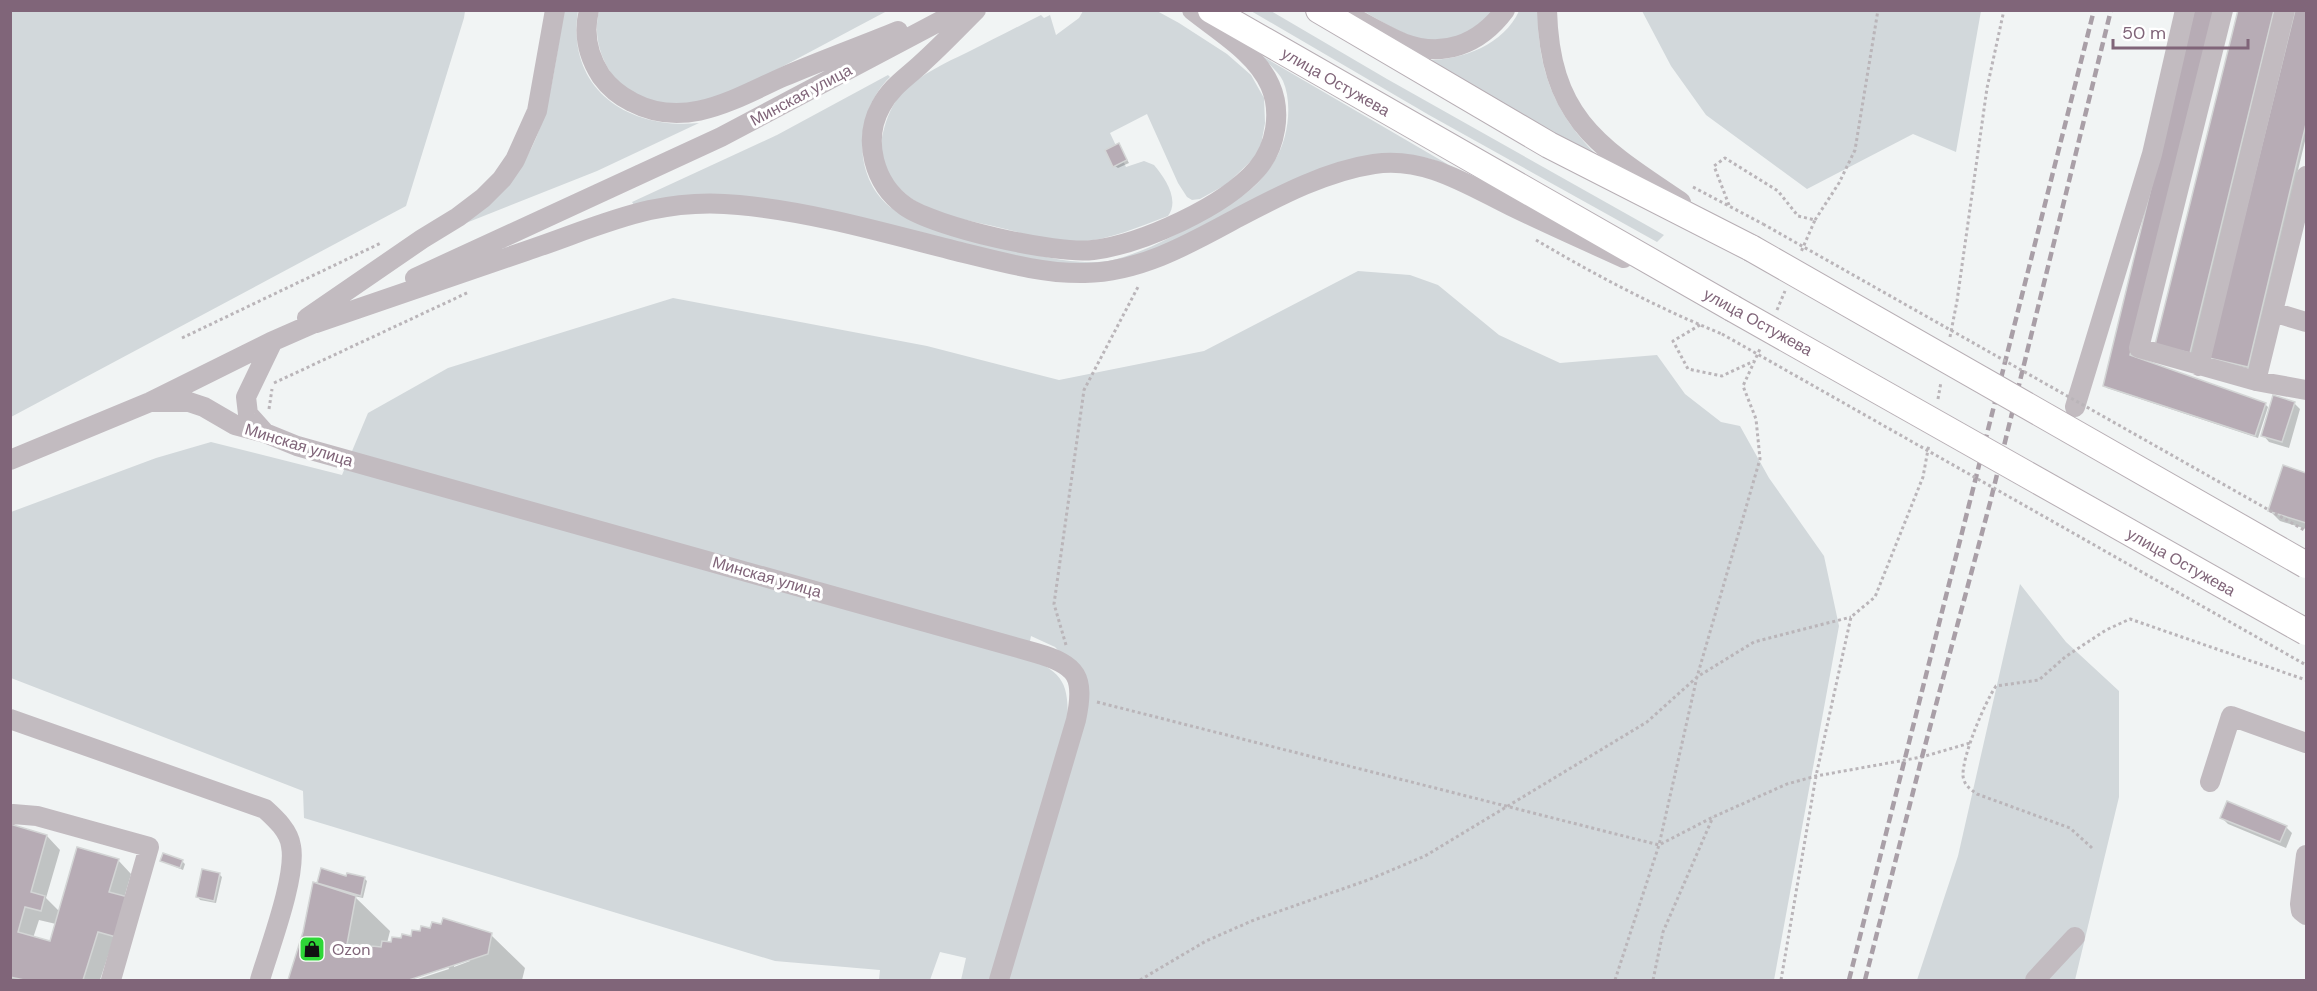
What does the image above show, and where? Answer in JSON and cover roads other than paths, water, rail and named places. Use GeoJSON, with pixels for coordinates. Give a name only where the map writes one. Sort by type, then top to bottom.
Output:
{"type":"FeatureCollection","features":[{"type":"Feature","properties":{"kind":"main road","name":"улица Остужева"},"geometry":{"type":"LineString","coordinates":[[1210,10],[2307,632]]}},
{"type":"Feature","properties":{"kind":"main road"},"geometry":{"type":"LineString","coordinates":[[1318,10],[1549,145],[1751,248],[2307,565]]}},
{"type":"Feature","properties":{"kind":"street"},"geometry":{"type":"LineString","coordinates":[[265,433],[248,414],[246,396],[271,342],[422,239],[458,218],[502,179],[515,160],[537,111],[555,10]]}},
{"type":"Feature","properties":{"kind":"street"},"geometry":{"type":"LineString","coordinates":[[589,10],[586,41],[593,63],[606,82],[624,98],[645,109],[675,114],[706,111],[783,77],[950,10]]}},
{"type":"Feature","properties":{"kind":"street","name":"Минская улица"},"geometry":{"type":"LineString","coordinates":[[10,460],[150,402],[271,342],[721,137],[961,10]]}},
{"type":"Feature","properties":{"kind":"street"},"geometry":{"type":"LineString","coordinates":[[976,10],[919,65],[895,84],[879,107],[873,132],[873,161],[882,184],[905,206],[925,216],[1014,242],[1069,251],[1093,250],[1133,241],[1172,226],[1237,188],[1257,169],[1270,150],[1276,128],[1276,105],[1270,84],[1258,66],[1192,10]]}},
{"type":"Feature","properties":{"kind":"street"},"geometry":{"type":"LineString","coordinates":[[1340,10],[1402,42],[1434,50],[1445,50],[1461,46],[1489,29],[1505,10]]}},
{"type":"Feature","properties":{"kind":"street"},"geometry":{"type":"LineString","coordinates":[[1547,10],[1551,56],[1559,84],[1579,121],[1593,138],[1627,165],[1751,248]]}},
{"type":"Feature","properties":{"kind":"street"},"geometry":{"type":"LineString","coordinates":[[2075,407],[2152,154],[2185,10]]}},
{"type":"Feature","properties":{"kind":"street"},"geometry":{"type":"LineString","coordinates":[[2223,10],[2139,348],[2256,381],[2307,390]]}},
{"type":"Feature","properties":{"kind":"street"},"geometry":{"type":"LineString","coordinates":[[2199,366],[2285,10]]}},
{"type":"Feature","properties":{"kind":"street"},"geometry":{"type":"LineString","coordinates":[[316,323],[540,247],[611,219],[697,203],[741,205],[791,212],[991,260],[1059,273],[1114,271],[1166,255],[1275,198],[1342,172],[1375,164],[1393,163],[1416,166],[1457,178],[1509,205],[1732,308]]}},
{"type":"Feature","properties":{"kind":"street"},"geometry":{"type":"LineString","coordinates":[[2256,381],[2307,176]]}},
{"type":"Feature","properties":{"kind":"street"},"geometry":{"type":"LineString","coordinates":[[2273,312],[2307,322]]}},
{"type":"Feature","properties":{"kind":"street","name":"Минская улица"},"geometry":{"type":"LineString","coordinates":[[150,402],[189,402],[204,407],[236,425],[265,433],[297,446],[1044,655],[1067,666],[1076,676],[1080,686],[1076,720],[999,981]]}},
{"type":"Feature","properties":{"kind":"street"},"geometry":{"type":"LineString","coordinates":[[2210,782],[2231,716],[2307,742]]}},
{"type":"Feature","properties":{"kind":"street"},"geometry":{"type":"LineString","coordinates":[[10,719],[266,809],[281,823],[291,844],[293,867],[260,981]]}},
{"type":"Feature","properties":{"kind":"street"},"geometry":{"type":"LineString","coordinates":[[10,816],[13,814],[37,816],[148,847],[111,980]]}},
{"type":"Feature","properties":{"kind":"street"},"geometry":{"type":"LineString","coordinates":[[2307,855],[2300,904],[2301,911],[2307,915]]}},
{"type":"Feature","properties":{"kind":"street"},"geometry":{"type":"LineString","coordinates":[[2035,981],[2075,937]]}},
{"type":"Feature","properties":{"kind":"railway"},"geometry":{"type":"LineString","coordinates":[[1849,980],[2094,10]]}},
{"type":"Feature","properties":{"kind":"railway"},"geometry":{"type":"LineString","coordinates":[[1865,980],[1990,503],[2111,10]]}},
{"type":"Feature","properties":{"kind":"place","name":"Ozon"},"geometry":{"type":"Point","coordinates":[312,949]}}]}
